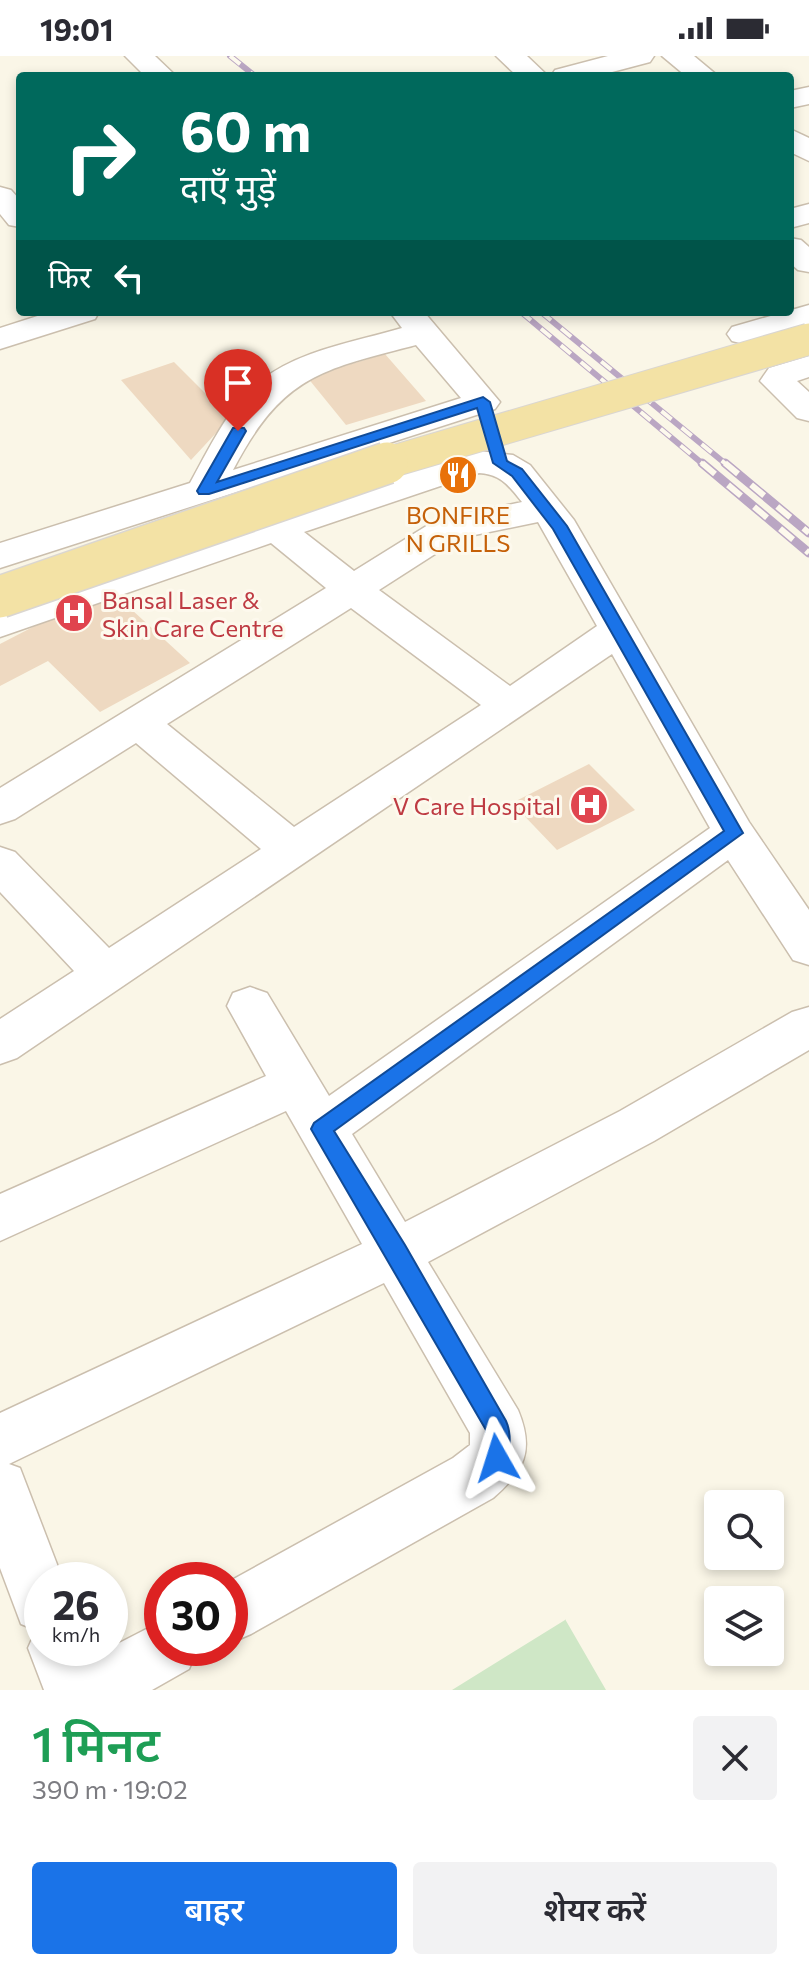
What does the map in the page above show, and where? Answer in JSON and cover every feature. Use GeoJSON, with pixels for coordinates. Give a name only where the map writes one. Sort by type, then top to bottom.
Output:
{"type":"FeatureCollection","features":[{"type":"Feature","properties":{"kind":"main road"},"geometry":{"type":"LineString","coordinates":[[0,597],[381,465],[809,339]]}},
{"type":"Feature","properties":{"kind":"street"},"geometry":{"type":"LineString","coordinates":[[139,56],[157,72]]}},
{"type":"Feature","properties":{"kind":"street"},"geometry":{"type":"LineString","coordinates":[[510,56],[529,72]]}},
{"type":"Feature","properties":{"kind":"street"},"geometry":{"type":"LineString","coordinates":[[580,72],[640,56]]}},
{"type":"Feature","properties":{"kind":"street"},"geometry":{"type":"LineString","coordinates":[[676,56],[698,72]]}},
{"type":"Feature","properties":{"kind":"street"},"geometry":{"type":"LineString","coordinates":[[0,196],[16,214]]}},
{"type":"Feature","properties":{"kind":"street"},"geometry":{"type":"LineString","coordinates":[[744,334],[809,315]]}},
{"type":"Feature","properties":{"kind":"street"},"geometry":{"type":"LineString","coordinates":[[0,339],[71,316]]}},
{"type":"Feature","properties":{"kind":"street"},"geometry":{"type":"LineString","coordinates":[[204,491],[223,454],[270,390],[295,374],[416,322],[483,402],[500,463]]}},
{"type":"Feature","properties":{"kind":"street"},"geometry":{"type":"LineString","coordinates":[[809,366],[781,375],[777,381],[809,411]]}},
{"type":"Feature","properties":{"kind":"street"},"geometry":{"type":"LineString","coordinates":[[0,556],[483,402]]}},
{"type":"Feature","properties":{"kind":"street"},"geometry":{"type":"LineString","coordinates":[[0,624],[439,472],[479,462],[500,463],[517,473],[547,509],[620,629],[734,833],[809,947]]}},
{"type":"Feature","properties":{"kind":"street"},"geometry":{"type":"LineString","coordinates":[[0,808],[449,528],[547,509]]}},
{"type":"Feature","properties":{"kind":"street"},"geometry":{"type":"LineString","coordinates":[[276,528],[350,588],[510,706]]}},
{"type":"Feature","properties":{"kind":"street"},"geometry":{"type":"LineString","coordinates":[[0,1044],[510,706],[620,629]]}},
{"type":"Feature","properties":{"kind":"street"},"geometry":{"type":"LineString","coordinates":[[139,723],[293,851]]}},
{"type":"Feature","properties":{"kind":"street"},"geometry":{"type":"LineString","coordinates":[[321,1129],[734,833]]}},
{"type":"Feature","properties":{"kind":"street"},"geometry":{"type":"LineString","coordinates":[[0,864],[105,974]]}},
{"type":"Feature","properties":{"kind":"street"},"geometry":{"type":"LineString","coordinates":[[248,1603],[473,1478],[497,1458],[498,1429],[250,1006]]}},
{"type":"Feature","properties":{"kind":"street"},"geometry":{"type":"LineString","coordinates":[[0,1441],[397,1252],[637,1126],[809,1026]]}},
{"type":"Feature","properties":{"kind":"street"},"geometry":{"type":"LineString","coordinates":[[0,1218],[295,1085]]}},
{"type":"Feature","properties":{"kind":"street"},"geometry":{"type":"LineString","coordinates":[[0,1488],[27,1562]]}},
{"type":"Feature","properties":{"kind":"street"},"geometry":{"type":"LineString","coordinates":[[93,1690],[144,1661]]}},
{"type":"Feature","properties":{"kind":"street"},"geometry":{"type":"LineString","coordinates":[[65,1666],[74,1690]]}},
{"type":"Feature","properties":{"kind":"green space"},"geometry":{"type":"Polygon","coordinates":[[[565,1620],[606,1690],[452,1690],[565,1620]]]}},
{"type":"Feature","properties":{"kind":"building"},"geometry":{"type":"Polygon","coordinates":[[[385,354],[426,401],[346,425],[307,377],[385,354]]]}},
{"type":"Feature","properties":{"kind":"building"},"geometry":{"type":"Polygon","coordinates":[[[174,362],[230,418],[191,460],[121,380],[174,362]]]}},
{"type":"Feature","properties":{"kind":"building"},"geometry":{"type":"Polygon","coordinates":[[[108,588],[190,663],[100,712],[48,661],[0,686],[0,644],[108,588]]]}},
{"type":"Feature","properties":{"kind":"building"},"geometry":{"type":"Polygon","coordinates":[[[589,764],[635,810],[557,850],[512,803],[589,764]]]}},
{"type":"Feature","properties":{"kind":"railway"},"geometry":{"type":"LineString","coordinates":[[230,56],[250,72]]}},
{"type":"Feature","properties":{"kind":"railway"},"geometry":{"type":"LineString","coordinates":[[526,316],[704,465]]}},
{"type":"Feature","properties":{"kind":"railway"},"geometry":{"type":"LineString","coordinates":[[546,316],[727,465]]}},
{"type":"Feature","properties":{"kind":"railway"},"geometry":{"type":"LineString","coordinates":[[702,463],[809,553]]}},
{"type":"Feature","properties":{"kind":"railway"},"geometry":{"type":"LineString","coordinates":[[725,463],[809,533]]}},
{"type":"Feature","properties":{"kind":"place","name":"BONFIRE N GRILLS"},"geometry":{"type":"Point","coordinates":[458,475]}},
{"type":"Feature","properties":{"kind":"place","name":"Bansal Laser & Skin Care Centre"},"geometry":{"type":"Point","coordinates":[74,613]}},
{"type":"Feature","properties":{"kind":"place","name":"V Care Hospital"},"geometry":{"type":"Point","coordinates":[589,805]}},
{"type":"Feature","properties":{"kind":"route"},"geometry":{"type":"LineString","coordinates":[[238,431],[204,491],[483,402],[500,463],[517,473],[560,526],[734,833],[321,1129],[397,1252],[498,1429],[497,1458]]}}]}
